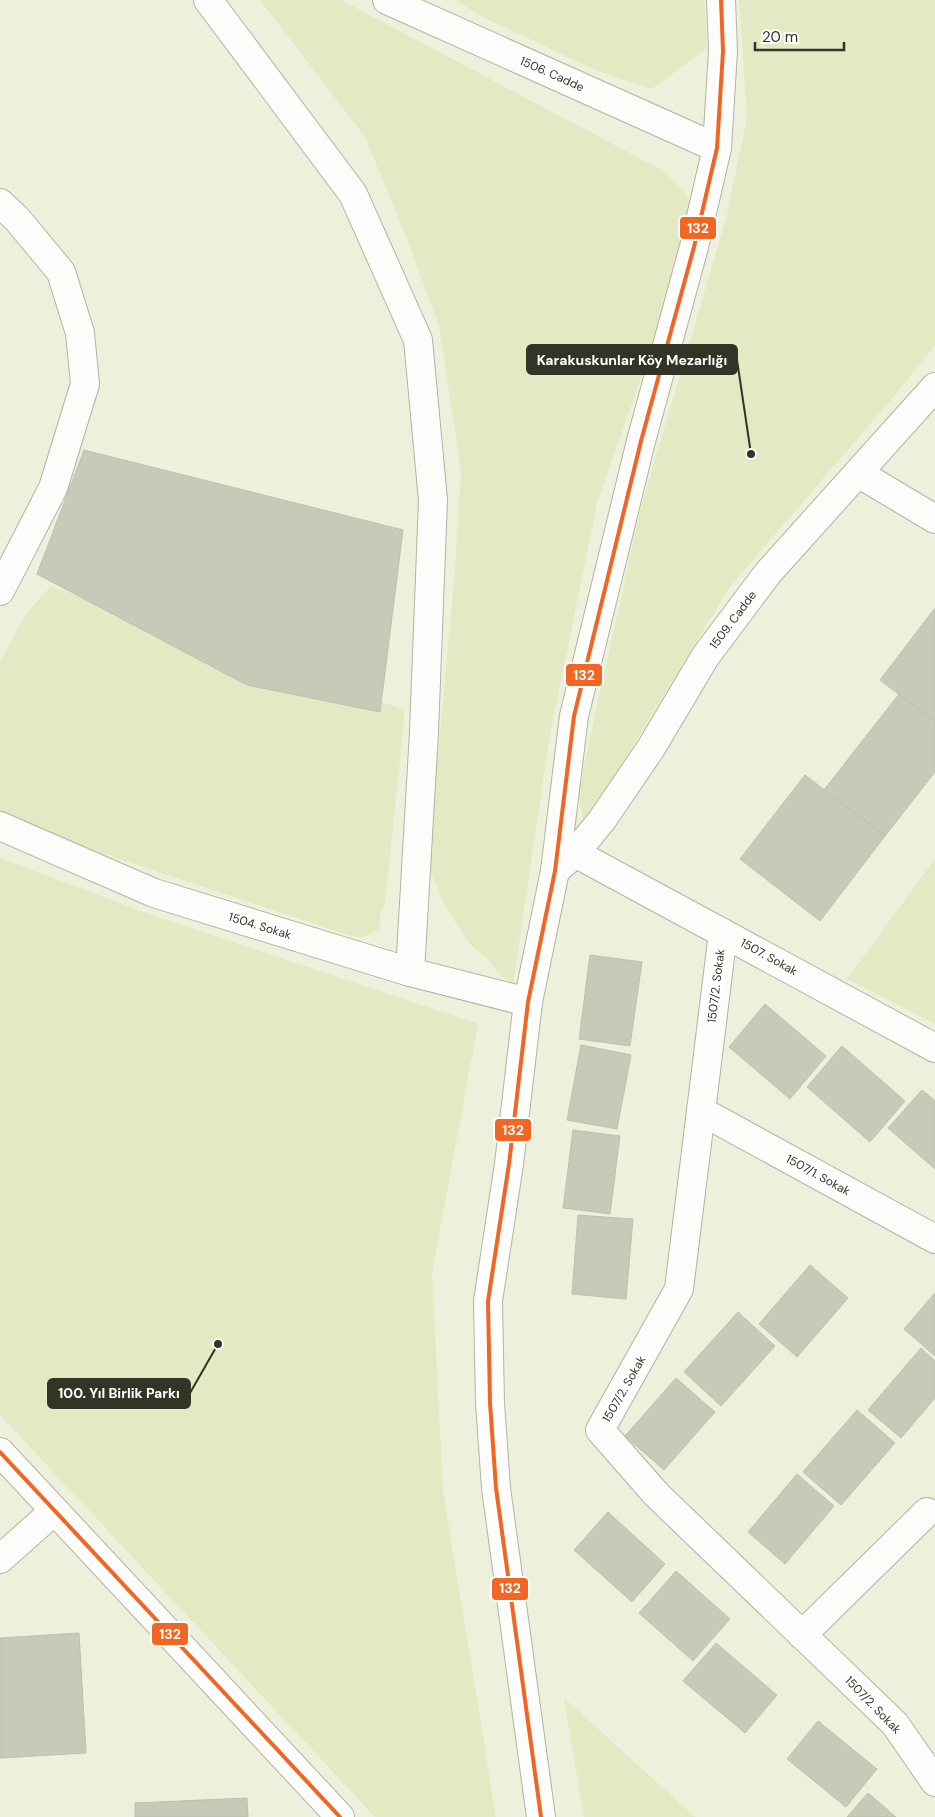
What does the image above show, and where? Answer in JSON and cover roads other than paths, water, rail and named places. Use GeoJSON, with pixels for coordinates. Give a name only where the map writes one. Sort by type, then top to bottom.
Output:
{"type":"FeatureCollection","features":[{"type":"Feature","properties":{"kind":"street"},"geometry":{"type":"LineString","coordinates":[[208,0],[352,194],[418,340],[433,500],[424,723],[410,972]]}},
{"type":"Feature","properties":{"kind":"street","name":"1506. Cadde"},"geometry":{"type":"LineString","coordinates":[[388,0],[717,148]]}},
{"type":"Feature","properties":{"kind":"street"},"geometry":{"type":"LineString","coordinates":[[541,1817],[496,1488],[490,1403],[488,1301],[509,1164],[528,1002],[555,871],[574,716],[641,441],[694,247],[717,148],[723,51],[721,0]]}},
{"type":"Feature","properties":{"kind":"street"},"geometry":{"type":"LineString","coordinates":[[0,203],[17,219],[61,272],[80,333],[85,384],[53,488],[0,591]]}},
{"type":"Feature","properties":{"kind":"street","name":"1509. Cadde"},"geometry":{"type":"LineString","coordinates":[[555,871],[575,853],[602,820],[705,657],[768,573],[935,387]]}},
{"type":"Feature","properties":{"kind":"street"},"geometry":{"type":"LineString","coordinates":[[858,473],[935,519]]}},
{"type":"Feature","properties":{"kind":"street","name":"1504. Sokak"},"geometry":{"type":"LineString","coordinates":[[0,826],[154,893],[410,972],[528,1002]]}},
{"type":"Feature","properties":{"kind":"street","name":"1507. Sokak"},"geometry":{"type":"LineString","coordinates":[[575,853],[935,1048]]}},
{"type":"Feature","properties":{"kind":"street","name":"1507/2. Sokak"},"geometry":{"type":"LineString","coordinates":[[723,932],[679,1289],[600,1430],[656,1494],[895,1724],[935,1782]]}},
{"type":"Feature","properties":{"kind":"street","name":"1507/1. Sokak"},"geometry":{"type":"LineString","coordinates":[[701,1111],[935,1238]]}},
{"type":"Feature","properties":{"kind":"street"},"geometry":{"type":"LineString","coordinates":[[0,1452],[340,1817]]}},
{"type":"Feature","properties":{"kind":"street"},"geometry":{"type":"LineString","coordinates":[[0,1559],[54,1511]]}},
{"type":"Feature","properties":{"kind":"street"},"geometry":{"type":"LineString","coordinates":[[802,1635],[927,1512]]}},
{"type":"Feature","properties":{"kind":"place","name":"Karakuskunlar Köy Mezarlığı"},"geometry":{"type":"Point","coordinates":[751,454]}},
{"type":"Feature","properties":{"kind":"place","name":"100. Yıl Birlik Parkı"},"geometry":{"type":"Point","coordinates":[218,1344]}}]}
